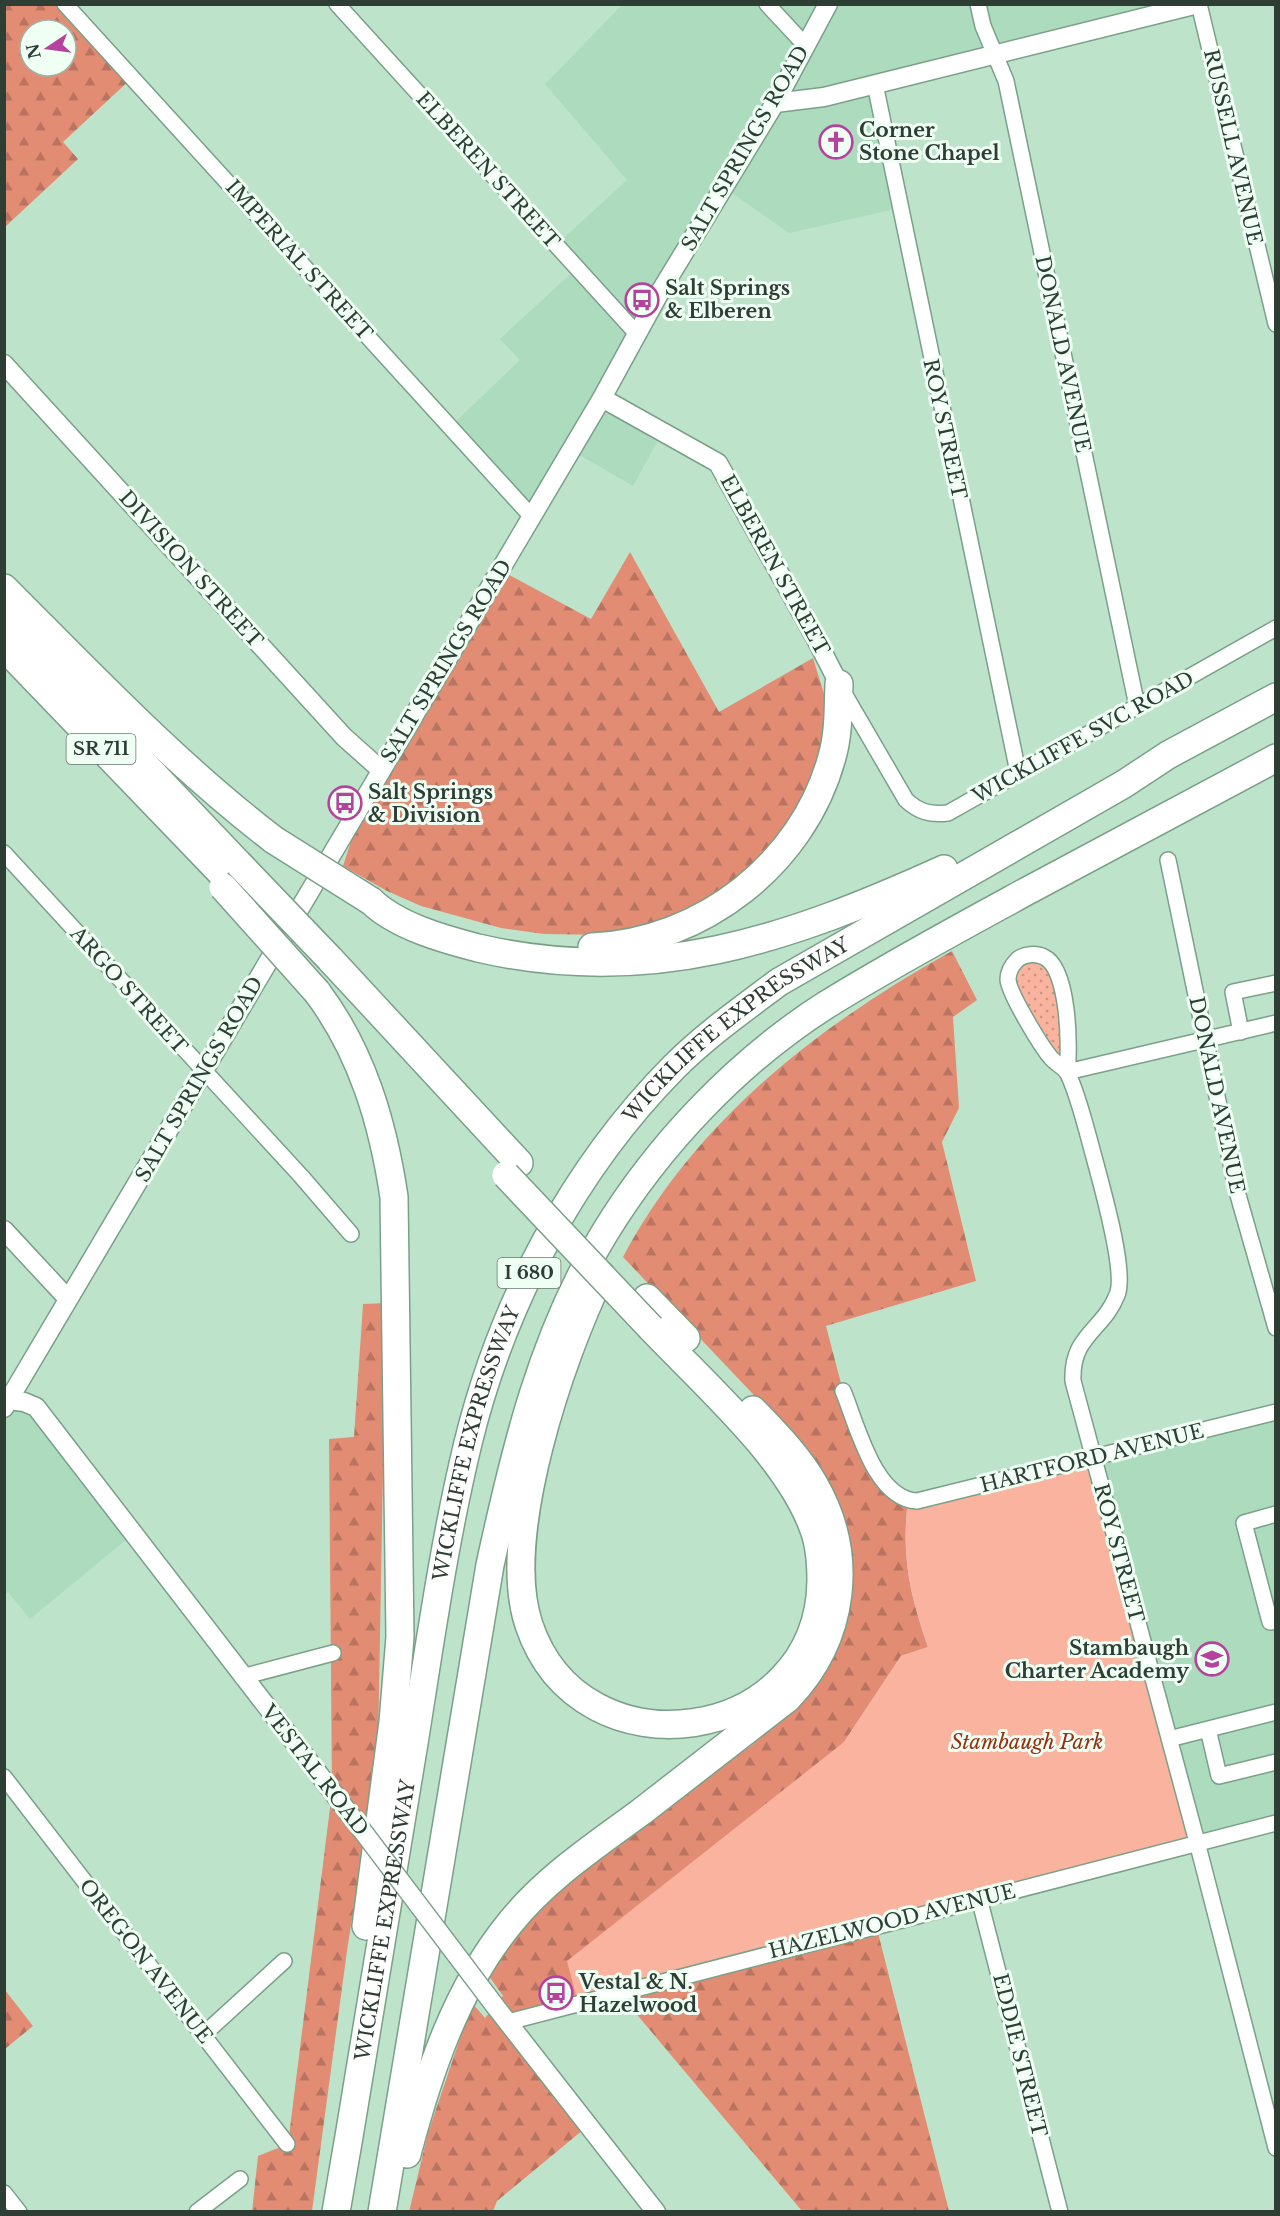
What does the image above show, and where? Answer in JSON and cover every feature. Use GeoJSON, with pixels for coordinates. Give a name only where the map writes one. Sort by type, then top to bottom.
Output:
{"type":"FeatureCollection","features":[{"type":"Feature","properties":{"kind":"highway"},"geometry":{"type":"LineString","coordinates":[[4,588],[165,749],[225,802],[274,840],[371,901],[385,914],[462,944],[517,956],[600,963],[698,954],[772,937],[892,892],[952,865],[1118,773],[1168,755]]}},
{"type":"Feature","properties":{"kind":"highway"},"geometry":{"type":"LineString","coordinates":[[4,617],[229,876],[323,977],[512,1169],[647,1298],[783,1441],[813,1483],[829,1514],[839,1549],[840,1586],[833,1624],[811,1670],[788,1698],[560,1873],[532,1899],[497,1940],[461,2001],[438,2055],[415,2125],[396,2211]]}},
{"type":"Feature","properties":{"kind":"highway","name":"SR 711"},"geometry":{"type":"LineString","coordinates":[[4,648],[197,851],[229,876]]}},
{"type":"Feature","properties":{"kind":"highway"},"geometry":{"type":"LineString","coordinates":[[371,901],[391,903],[435,920],[497,937],[566,947],[625,944],[684,926],[728,902],[754,882],[787,846],[806,818],[820,793],[833,754],[838,723],[839,684]]}},
{"type":"Feature","properties":{"kind":"highway","name":"WICKLIFFE EXPRESSWAY"},"geometry":{"type":"LineString","coordinates":[[336,2211],[445,1554],[468,1442],[508,1319],[527,1276],[586,1174],[617,1133],[676,1065],[727,1021],[779,982],[1124,784],[1168,755],[1275,697]]}},
{"type":"Feature","properties":{"kind":"highway","name":"WICKLIFFE EXPRESSWAY"},"geometry":{"type":"LineString","coordinates":[[382,2211],[490,1565],[518,1439],[553,1337],[604,1234],[636,1187],[681,1132],[739,1074],[779,1040],[825,1006],[967,924],[1275,758]]}},
{"type":"Feature","properties":{"kind":"highway"},"geometry":{"type":"LineString","coordinates":[[512,1169],[651,1328],[752,1435],[782,1471],[813,1527],[821,1567],[820,1596],[815,1621],[802,1650],[785,1673],[762,1695],[734,1712],[711,1721],[681,1726],[647,1724],[606,1712],[574,1691],[555,1672],[542,1654],[528,1622],[521,1566],[527,1506],[538,1451],[566,1357],[592,1294],[615,1246],[654,1188],[731,1100],[805,1032],[879,974]]}},
{"type":"Feature","properties":{"kind":"highway"},"geometry":{"type":"LineString","coordinates":[[323,977],[342,1030],[371,1095],[390,1168],[396,1241],[400,1637],[393,1722],[367,1921],[357,2089]]}},
{"type":"Feature","properties":{"kind":"street","name":"IMPERIAL STREET"},"geometry":{"type":"LineString","coordinates":[[65,4],[532,516]]}},
{"type":"Feature","properties":{"kind":"street","name":"ELBEREN STREET"},"geometry":{"type":"LineString","coordinates":[[337,4],[638,335]]}},
{"type":"Feature","properties":{"kind":"street"},"geometry":{"type":"LineString","coordinates":[[767,4],[805,45]]}},
{"type":"Feature","properties":{"kind":"street","name":"SALT SPRINGS ROAD"},"geometry":{"type":"LineString","coordinates":[[6,1403],[271,956],[361,810],[381,771],[602,398],[660,292],[775,103],[828,4]]}},
{"type":"Feature","properties":{"kind":"street","name":"DONALD AVENUE"},"geometry":{"type":"LineString","coordinates":[[978,4],[983,26],[1006,81],[1137,706]]}},
{"type":"Feature","properties":{"kind":"street"},"geometry":{"type":"LineString","coordinates":[[775,103],[825,97],[1198,4]]}},
{"type":"Feature","properties":{"kind":"street","name":"RUSSELL AVENUE"},"geometry":{"type":"LineString","coordinates":[[1198,4],[1275,324]]}},
{"type":"Feature","properties":{"kind":"street","name":"ROY STREET"},"geometry":{"type":"LineString","coordinates":[[875,84],[1018,772]]}},
{"type":"Feature","properties":{"kind":"street","name":"DIVISION STREET"},"geometry":{"type":"LineString","coordinates":[[4,364],[344,737],[381,771]]}},
{"type":"Feature","properties":{"kind":"street","name":"ELBEREN STREET"},"geometry":{"type":"LineString","coordinates":[[602,398],[718,464],[839,684],[897,784]]}},
{"type":"Feature","properties":{"kind":"street","name":"WICKLIFFE SVC ROAD"},"geometry":{"type":"LineString","coordinates":[[897,784],[914,807],[934,814],[948,813],[1275,628]]}},
{"type":"Feature","properties":{"kind":"street","name":"ARGO STREET"},"geometry":{"type":"LineString","coordinates":[[4,853],[301,1176],[351,1234]]}},
{"type":"Feature","properties":{"kind":"street","name":"DONALD AVENUE"},"geometry":{"type":"LineString","coordinates":[[1168,860],[1236,1188],[1275,1328]]}},
{"type":"Feature","properties":{"kind":"street","name":"ROY STREET"},"geometry":{"type":"LineString","coordinates":[[1067,1072],[1051,1058],[1038,1039],[1010,987],[1009,972],[1023,956],[1041,955],[1053,962],[1058,970],[1068,1030],[1067,1072],[1094,1156],[1118,1259],[1120,1281],[1118,1295],[1084,1338],[1072,1365],[1073,1381],[1197,1842],[1275,2148]]}},
{"type":"Feature","properties":{"kind":"street"},"geometry":{"type":"LineString","coordinates":[[1241,1032],[1233,992],[1275,982]]}},
{"type":"Feature","properties":{"kind":"street"},"geometry":{"type":"LineString","coordinates":[[1067,1072],[1275,1023]]}},
{"type":"Feature","properties":{"kind":"street"},"geometry":{"type":"LineString","coordinates":[[4,1230],[68,1299]]}},
{"type":"Feature","properties":{"kind":"street","name":"HARTFORD AVENUE"},"geometry":{"type":"LineString","coordinates":[[843,1391],[876,1472],[888,1489],[908,1501],[929,1500],[1275,1412]]}},
{"type":"Feature","properties":{"kind":"street","name":"VESTAL ROAD"},"geometry":{"type":"LineString","coordinates":[[6,1403],[24,1402],[36,1407],[495,2006],[656,2211]]}},
{"type":"Feature","properties":{"kind":"street"},"geometry":{"type":"LineString","coordinates":[[1275,1514],[1244,1522],[1270,1622],[1275,1621]]}},
{"type":"Feature","properties":{"kind":"street"},"geometry":{"type":"LineString","coordinates":[[242,1677],[333,1653]]}},
{"type":"Feature","properties":{"kind":"street"},"geometry":{"type":"LineString","coordinates":[[1169,1739],[1275,1712]]}},
{"type":"Feature","properties":{"kind":"street"},"geometry":{"type":"LineString","coordinates":[[1208,1730],[1219,1776],[1275,1762]]}},
{"type":"Feature","properties":{"kind":"street","name":"OREGON AVENUE"},"geometry":{"type":"LineString","coordinates":[[4,1777],[288,2145]]}},
{"type":"Feature","properties":{"kind":"street","name":"HAZELWOOD AVENUE"},"geometry":{"type":"LineString","coordinates":[[508,2022],[1275,1822]]}},
{"type":"Feature","properties":{"kind":"street","name":"EDDIE STREET"},"geometry":{"type":"LineString","coordinates":[[979,1898],[1060,2211]]}},
{"type":"Feature","properties":{"kind":"street"},"geometry":{"type":"LineString","coordinates":[[203,2035],[284,1960]]}},
{"type":"Feature","properties":{"kind":"street"},"geometry":{"type":"LineString","coordinates":[[197,2211],[240,2178]]}},
{"type":"Feature","properties":{"kind":"street"},"geometry":{"type":"LineString","coordinates":[[4,2193],[19,2211]]}},
{"type":"Feature","properties":{"kind":"shaded area"},"geometry":{"type":"Polygon","coordinates":[[[622,5],[1198,5],[875,84],[900,208],[789,233],[725,188],[602,398],[663,431],[633,486],[571,450],[532,517],[450,427],[520,360],[500,339],[577,268],[556,245],[627,180],[545,84],[622,5]]]}},
{"type":"Feature","properties":{"kind":"shaded area"},"geometry":{"type":"Polygon","coordinates":[[[4,1401],[24,1402],[133,1534],[30,1619],[8,1592],[5,1594],[4,1401]]]}},
{"type":"Feature","properties":{"kind":"shaded area","name":"Stambaugh Charter Academy"},"geometry":{"type":"Polygon","coordinates":[[[1275,1412],[1275,1823],[1197,1842],[1094,1458],[1275,1412]]]}},
{"type":"Feature","properties":{"kind":"green space"},"geometry":{"type":"Polygon","coordinates":[[[5,5],[65,5],[77,18],[18,18],[18,78],[78,78],[78,19],[132,78],[63,142],[78,159],[5,227],[5,5]]]}},
{"type":"Feature","properties":{"kind":"green space"},"geometry":{"type":"Polygon","coordinates":[[[630,552],[719,712],[813,658],[828,707],[820,766],[777,845],[699,909],[608,935],[544,934],[501,928],[421,906],[387,891],[343,866],[361,810],[500,570],[591,619],[630,552]]]}},
{"type":"Feature","properties":{"kind":"green space"},"geometry":{"type":"Polygon","coordinates":[[[952,951],[977,1000],[953,1017],[959,1108],[942,1142],[976,1281],[826,1326],[843,1391],[876,1472],[908,1501],[906,1540],[909,1576],[916,1610],[928,1647],[901,1656],[844,1742],[578,2003],[509,2022],[589,2125],[497,2201],[493,2211],[409,2212],[428,2133],[472,2003],[485,2018],[503,1996],[486,1972],[518,1929],[564,1885],[708,1775],[752,1745],[791,1711],[834,1651],[788,1431],[623,1257],[653,1208],[686,1162],[724,1119],[765,1080],[855,1011],[952,951]]]}},
{"type":"Feature","properties":{"kind":"green space"},"geometry":{"type":"Polygon","coordinates":[[[1019,959],[1053,962],[1067,1072],[1051,1058],[1009,972],[1019,959]]]}},
{"type":"Feature","properties":{"kind":"green space"},"geometry":{"type":"Polygon","coordinates":[[[386,1303],[378,1747],[347,1951],[312,2211],[252,2212],[258,2156],[288,2144],[332,1792],[329,1439],[354,1437],[363,1304],[386,1303]]]}},
{"type":"Feature","properties":{"kind":"green space","name":"Stambaugh Park"},"geometry":{"type":"Polygon","coordinates":[[[1094,1458],[1197,1842],[578,2003],[567,1961],[844,1742],[901,1656],[928,1647],[916,1610],[909,1575],[906,1540],[908,1501],[1094,1458]]]}},
{"type":"Feature","properties":{"kind":"green space"},"geometry":{"type":"Polygon","coordinates":[[[876,1925],[949,2211],[802,2211],[618,1992],[876,1925]]]}},
{"type":"Feature","properties":{"kind":"green space"},"geometry":{"type":"Polygon","coordinates":[[[5,1990],[33,2026],[4,2049],[5,1990]]]}},
{"type":"Feature","properties":{"kind":"place","name":"Corner Stone Chapel"},"geometry":{"type":"Point","coordinates":[836,142]}},
{"type":"Feature","properties":{"kind":"place","name":"Salt Springs & Elberen"},"geometry":{"type":"Point","coordinates":[642,300]}},
{"type":"Feature","properties":{"kind":"place","name":"Salt Springs & Division"},"geometry":{"type":"Point","coordinates":[345,803]}},
{"type":"Feature","properties":{"kind":"place","name":"Stambaugh Charter Academy"},"geometry":{"type":"Point","coordinates":[1212,1659]}},
{"type":"Feature","properties":{"kind":"place","name":"Vestal & N. Hazelwood"},"geometry":{"type":"Point","coordinates":[556,1993]}}]}
